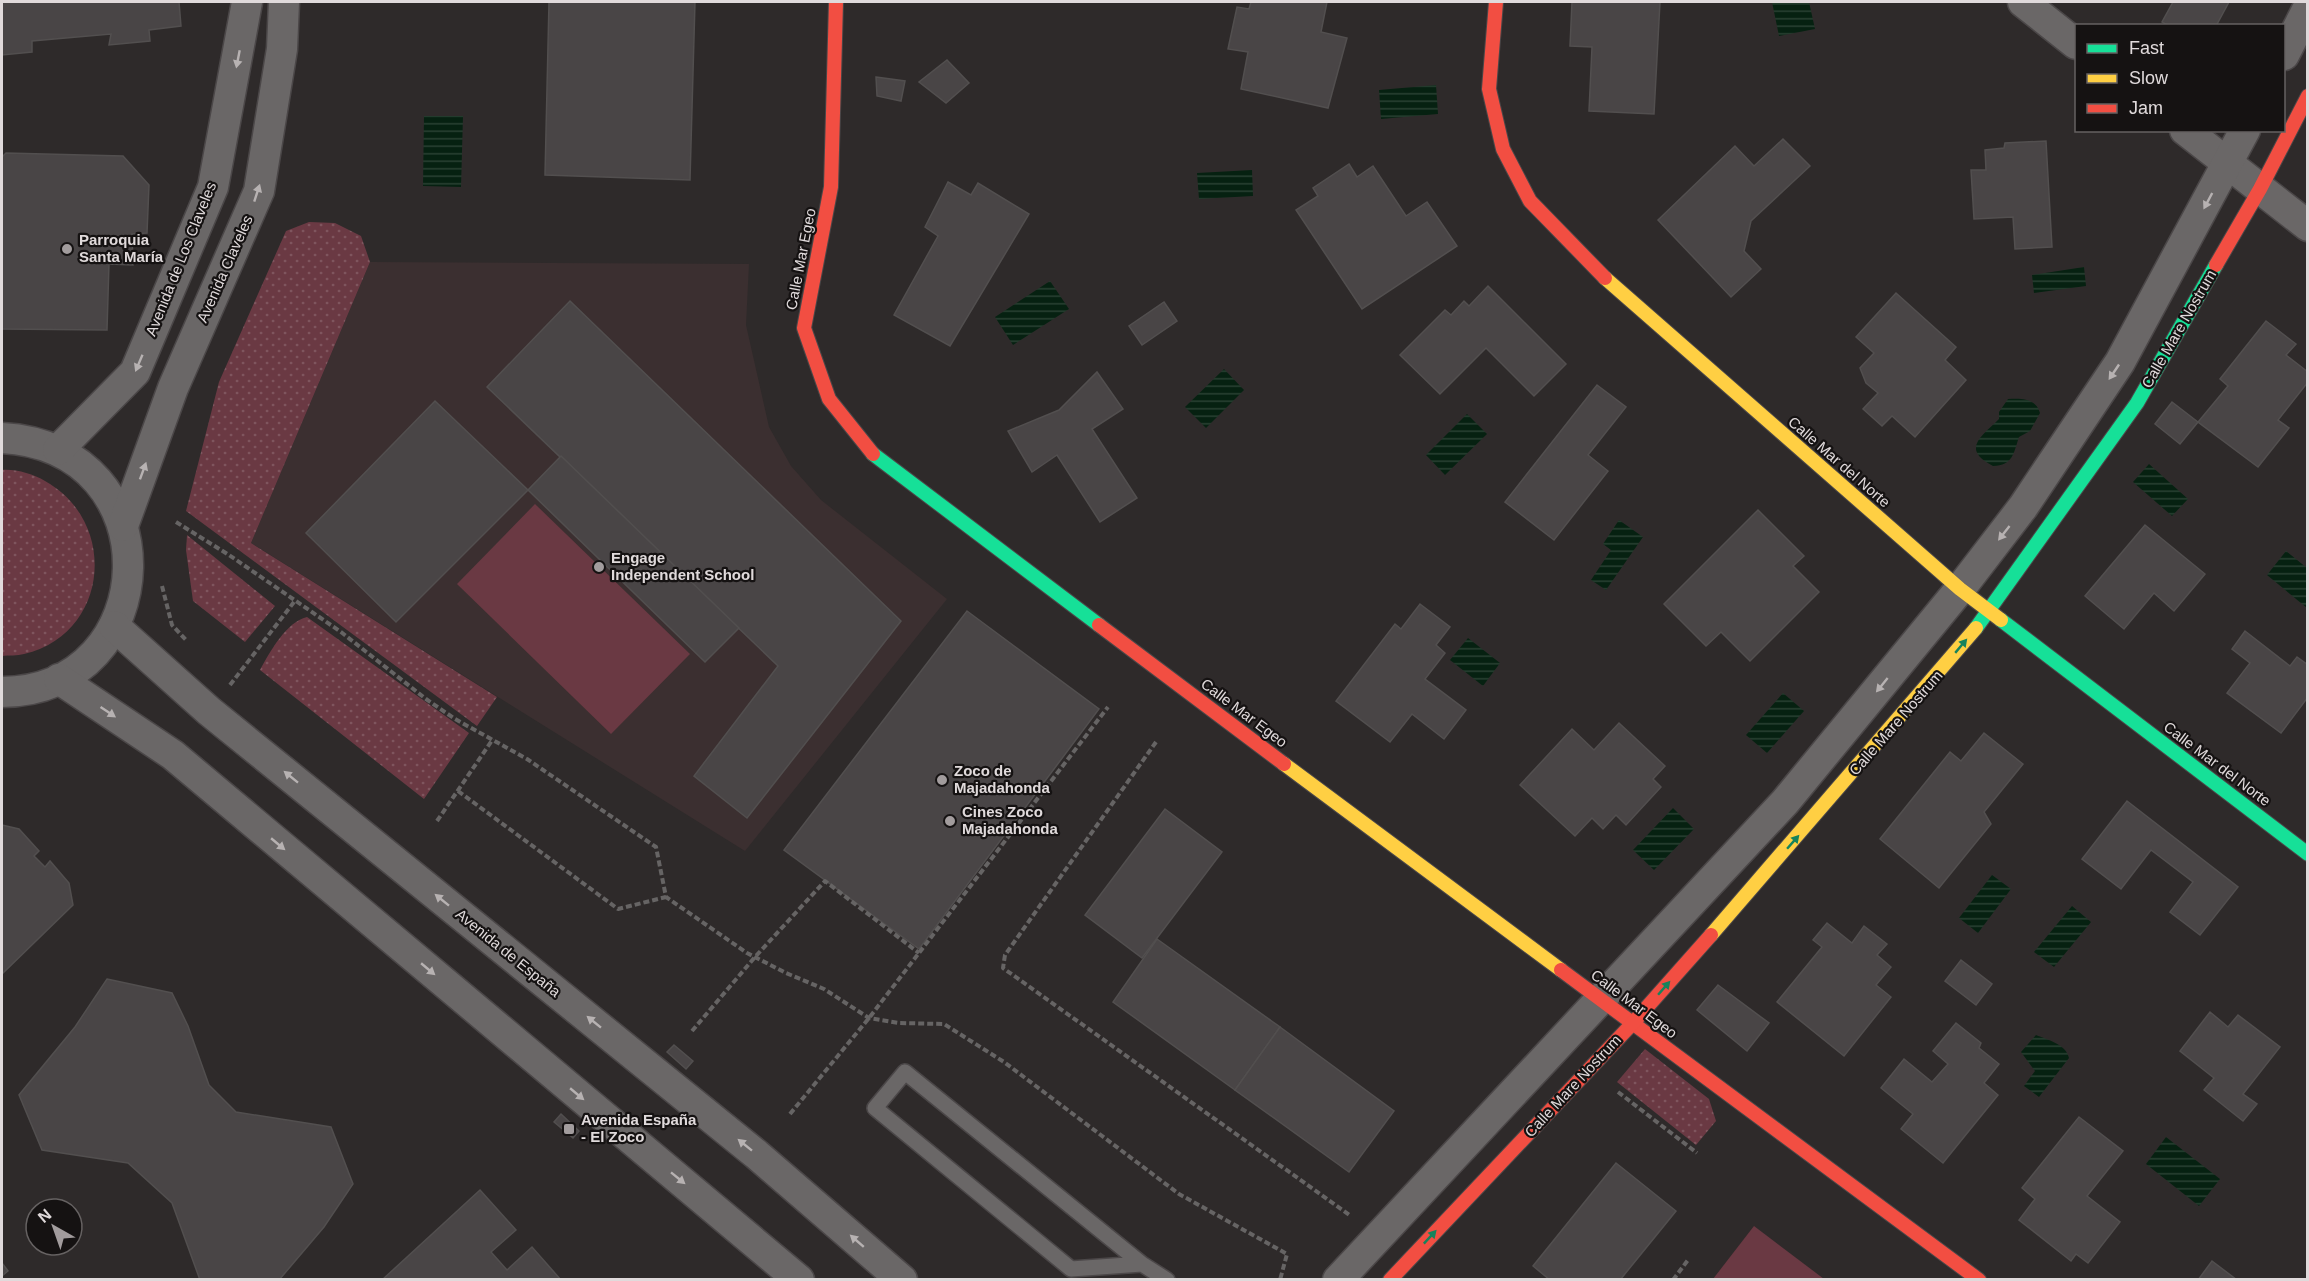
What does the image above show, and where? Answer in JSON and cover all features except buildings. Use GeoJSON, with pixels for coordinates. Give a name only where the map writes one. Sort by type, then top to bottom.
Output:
{"type":"FeatureCollection","features":[{"type":"Feature","properties":{"kind":"street","name":"Avenida de Los Claveles"},"geometry":{"type":"LineString","coordinates":[[58,450],[135,372],[213,187],[247,2]]}},
{"type":"Feature","properties":{"kind":"street","name":"Avenida Claveles"},"geometry":{"type":"LineString","coordinates":[[123,526],[173,388],[259,191],[282,49],[284,2]]}},
{"type":"Feature","properties":{"kind":"street","name":"Calle Mar Egeo"},"geometry":{"type":"LineString","coordinates":[[836,2],[831,188],[804,328],[829,399],[878,460],[1632,1024],[1979,1280]]}},
{"type":"Feature","properties":{"kind":"street","name":"Calle Mar del Norte"},"geometry":{"type":"LineString","coordinates":[[1496,2],[1490,89],[1503,149],[1530,201],[1618,292],[1960,589],[2307,854]]}},
{"type":"Feature","properties":{"kind":"street"},"geometry":{"type":"LineString","coordinates":[[2023,2],[2075,43]]}},
{"type":"Feature","properties":{"kind":"street"},"geometry":{"type":"LineString","coordinates":[[2285,51],[2307,8]]}},
{"type":"Feature","properties":{"kind":"street","name":"Calle Mare Nostrum"},"geometry":{"type":"LineString","coordinates":[[1390,1280],[1632,1024],[1809,824],[1990,612],[2136,403],[2260,189],[2307,96]]}},
{"type":"Feature","properties":{"kind":"street"},"geometry":{"type":"LineString","coordinates":[[2187,132],[2307,226]]}},
{"type":"Feature","properties":{"kind":"street"},"geometry":{"type":"LineString","coordinates":[[1338,1280],[1785,802],[1960,589],[2024,507],[2120,362],[2244,132]]}},
{"type":"Feature","properties":{"kind":"street"},"geometry":{"type":"LineString","coordinates":[[2,438],[25,439],[58,450],[86,469],[109,495],[123,526],[130,560],[126,594],[114,626],[91,657],[59,679],[22,692],[2,692]]}},
{"type":"Feature","properties":{"kind":"street","name":"Avenida de España"},"geometry":{"type":"LineString","coordinates":[[114,626],[209,711],[756,1154],[902,1280]]}},
{"type":"Feature","properties":{"kind":"street"},"geometry":{"type":"LineString","coordinates":[[59,679],[172,755],[800,1280]]}},
{"type":"Feature","properties":{"kind":"lane"},"geometry":{"type":"LineString","coordinates":[[1142,1264],[1071,1269],[875,1108],[905,1072],[1142,1264],[1167,1280]]}},
{"type":"Feature","properties":{"kind":"path"},"geometry":{"type":"LineString","coordinates":[[176,522],[229,555],[294,602],[341,632],[426,699],[527,759],[656,847],[666,897],[754,957],[824,989],[869,1018],[899,1023],[944,1024],[954,1030],[1004,1062],[1179,1194],[1287,1254],[1280,1280]]}},
{"type":"Feature","properties":{"kind":"path"},"geometry":{"type":"LineString","coordinates":[[229,687],[294,602]]}},
{"type":"Feature","properties":{"kind":"path"},"geometry":{"type":"LineString","coordinates":[[790,1114],[869,1018],[1108,707]]}},
{"type":"Feature","properties":{"kind":"path"},"geometry":{"type":"LineString","coordinates":[[437,821],[493,739]]}},
{"type":"Feature","properties":{"kind":"path"},"geometry":{"type":"LineString","coordinates":[[1156,742],[1005,955],[1003,968],[1359,1221]]}},
{"type":"Feature","properties":{"kind":"path"},"geometry":{"type":"LineString","coordinates":[[458,790],[618,909],[666,897]]}},
{"type":"Feature","properties":{"kind":"path"},"geometry":{"type":"LineString","coordinates":[[692,1031],[754,957],[825,882],[919,953]]}},
{"type":"Feature","properties":{"kind":"path"},"geometry":{"type":"LineString","coordinates":[[1609,1085],[1697,1153]]}},
{"type":"Feature","properties":{"kind":"path"},"geometry":{"type":"LineString","coordinates":[[1673,1280],[1688,1260]]}},
{"type":"Feature","properties":{"kind":"shaded area"},"geometry":{"type":"Polygon","coordinates":[[[1772,2],[1809,2],[1815,29],[1779,36],[1772,2]]]}},
{"type":"Feature","properties":{"kind":"shaded area"},"geometry":{"type":"Polygon","coordinates":[[[1436,85],[1438,114],[1381,119],[1379,90],[1436,85]]]}},
{"type":"Feature","properties":{"kind":"shaded area"},"geometry":{"type":"Polygon","coordinates":[[[424,116],[463,116],[461,187],[423,186],[424,116]]]}},
{"type":"Feature","properties":{"kind":"shaded area"},"geometry":{"type":"Polygon","coordinates":[[[1252,170],[1253,196],[1199,199],[1197,173],[1252,170]]]}},
{"type":"Feature","properties":{"kind":"shaded area"},"geometry":{"type":"Polygon","coordinates":[[[309,222],[335,223],[361,236],[370,262],[251,543],[497,697],[477,726],[186,511],[219,382],[286,231],[309,222]]]}},
{"type":"Feature","properties":{"kind":"shaded area","name":"Engage Independent School"},"geometry":{"type":"Polygon","coordinates":[[[370,262],[749,264],[746,325],[769,427],[791,466],[821,500],[947,599],[745,851],[251,543],[370,262]]]}},
{"type":"Feature","properties":{"kind":"shaded area"},"geometry":{"type":"Polygon","coordinates":[[[2084,267],[2086,286],[2034,293],[2032,275],[2084,267]]]}},
{"type":"Feature","properties":{"kind":"shaded area"},"geometry":{"type":"Polygon","coordinates":[[[1050,281],[1069,309],[1013,345],[995,317],[1050,281]]]}},
{"type":"Feature","properties":{"kind":"shaded area"},"geometry":{"type":"Polygon","coordinates":[[[1224,369],[1244,390],[1206,428],[1185,407],[1224,369]]]}},
{"type":"Feature","properties":{"kind":"shaded area"},"geometry":{"type":"Polygon","coordinates":[[[2008,399],[2023,399],[2032,402],[2040,413],[2030,431],[2019,437],[2009,461],[1993,466],[1978,454],[1977,443],[1999,419],[1999,412],[2008,399]]]}},
{"type":"Feature","properties":{"kind":"shaded area"},"geometry":{"type":"Polygon","coordinates":[[[1467,414],[1487,434],[1445,475],[1426,455],[1467,414]]]}},
{"type":"Feature","properties":{"kind":"shaded area"},"geometry":{"type":"Polygon","coordinates":[[[2149,464],[2188,499],[2172,516],[2133,482],[2149,464]]]}},
{"type":"Feature","properties":{"kind":"shaded area"},"geometry":{"type":"Polygon","coordinates":[[[2,470],[19,471],[35,476],[69,499],[85,523],[93,548],[94,575],[88,601],[74,624],[52,643],[24,654],[2,656],[2,470]]]}},
{"type":"Feature","properties":{"kind":"shaded area"},"geometry":{"type":"Polygon","coordinates":[[[535,504],[690,654],[611,734],[457,584],[535,504]]]}},
{"type":"Feature","properties":{"kind":"shaded area"},"geometry":{"type":"Polygon","coordinates":[[[1619,520],[1643,537],[1606,590],[1591,580],[1611,550],[1603,544],[1619,520]]]}},
{"type":"Feature","properties":{"kind":"shaded area"},"geometry":{"type":"Polygon","coordinates":[[[187,535],[275,606],[245,642],[193,601],[186,550],[187,535]]]}},
{"type":"Feature","properties":{"kind":"shaded area"},"geometry":{"type":"Polygon","coordinates":[[[2286,551],[2307,568],[2307,608],[2267,575],[2286,551]]]}},
{"type":"Feature","properties":{"kind":"shaded area"},"geometry":{"type":"Polygon","coordinates":[[[307,617],[469,733],[424,799],[260,670],[286,631],[299,620],[307,617]]]}},
{"type":"Feature","properties":{"kind":"shaded area"},"geometry":{"type":"Polygon","coordinates":[[[1468,638],[1500,663],[1483,686],[1450,660],[1468,638]]]}},
{"type":"Feature","properties":{"kind":"shaded area"},"geometry":{"type":"Polygon","coordinates":[[[1783,693],[1804,711],[1767,753],[1746,735],[1783,693]]]}},
{"type":"Feature","properties":{"kind":"shaded area"},"geometry":{"type":"Polygon","coordinates":[[[1673,808],[1694,829],[1654,870],[1633,850],[1673,808]]]}},
{"type":"Feature","properties":{"kind":"shaded area"},"geometry":{"type":"Polygon","coordinates":[[[1992,875],[2011,889],[1978,933],[1959,918],[1992,875]]]}},
{"type":"Feature","properties":{"kind":"shaded area"},"geometry":{"type":"Polygon","coordinates":[[[2072,906],[2091,922],[2054,967],[2034,952],[2072,906]]]}},
{"type":"Feature","properties":{"kind":"shaded area"},"geometry":{"type":"Polygon","coordinates":[[[2036,1035],[2060,1046],[2069,1058],[2039,1097],[2024,1086],[2035,1071],[2021,1052],[2036,1035]]]}},
{"type":"Feature","properties":{"kind":"shaded area"},"geometry":{"type":"Polygon","coordinates":[[[1645,1049],[1709,1099],[1716,1121],[1696,1145],[1617,1082],[1645,1049]]]}},
{"type":"Feature","properties":{"kind":"shaded area"},"geometry":{"type":"Polygon","coordinates":[[[2166,1137],[2220,1179],[2199,1206],[2146,1164],[2166,1137]]]}},
{"type":"Feature","properties":{"kind":"shaded area"},"geometry":{"type":"Polygon","coordinates":[[[1754,1226],[1824,1279],[1713,1279],[1754,1226]]]}},
{"type":"Feature","properties":{"kind":"traffic: fast"},"geometry":{"type":"LineString","coordinates":[[1976,628],[2137,403],[2216,265]]}},
{"type":"Feature","properties":{"kind":"traffic: fast"},"geometry":{"type":"LineString","coordinates":[[873,454],[1099,625]]}},
{"type":"Feature","properties":{"kind":"traffic: fast"},"geometry":{"type":"LineString","coordinates":[[2001,620],[2308,854]]}},
{"type":"Feature","properties":{"kind":"traffic: slow"},"geometry":{"type":"LineString","coordinates":[[1605,278],[1960,589],[2001,620]]}},
{"type":"Feature","properties":{"kind":"traffic: slow"},"geometry":{"type":"LineString","coordinates":[[1711,935],[1976,628]]}},
{"type":"Feature","properties":{"kind":"traffic: slow"},"geometry":{"type":"LineString","coordinates":[[1284,764],[1561,970]]}},
{"type":"Feature","properties":{"kind":"traffic: jam"},"geometry":{"type":"LineString","coordinates":[[836,2],[831,187],[804,328],[829,399],[873,454]]}},
{"type":"Feature","properties":{"kind":"traffic: jam"},"geometry":{"type":"LineString","coordinates":[[1496,2],[1489,89],[1503,149],[1530,201],[1605,278]]}},
{"type":"Feature","properties":{"kind":"traffic: jam"},"geometry":{"type":"LineString","coordinates":[[2216,265],[2260,189],[2308,96]]}},
{"type":"Feature","properties":{"kind":"traffic: jam"},"geometry":{"type":"LineString","coordinates":[[1099,625],[1284,764]]}},
{"type":"Feature","properties":{"kind":"traffic: jam"},"geometry":{"type":"LineString","coordinates":[[1390,1280],[1632,1024],[1711,935]]}},
{"type":"Feature","properties":{"kind":"traffic: jam"},"geometry":{"type":"LineString","coordinates":[[1561,970],[1979,1280]]}},
{"type":"Feature","properties":{"kind":"place","name":"Parroquia Santa María"},"geometry":{"type":"Point","coordinates":[67,249]}},
{"type":"Feature","properties":{"kind":"place","name":"Engage Independent School"},"geometry":{"type":"Point","coordinates":[599,567]}},
{"type":"Feature","properties":{"kind":"place","name":"Zoco de Majadahonda"},"geometry":{"type":"Point","coordinates":[942,780]}},
{"type":"Feature","properties":{"kind":"place","name":"Cines Zoco Majadahonda"},"geometry":{"type":"Point","coordinates":[950,821]}},
{"type":"Feature","properties":{"kind":"place","name":"Avenida España - El Zoco"},"geometry":{"type":"Point","coordinates":[569,1129]}}]}
